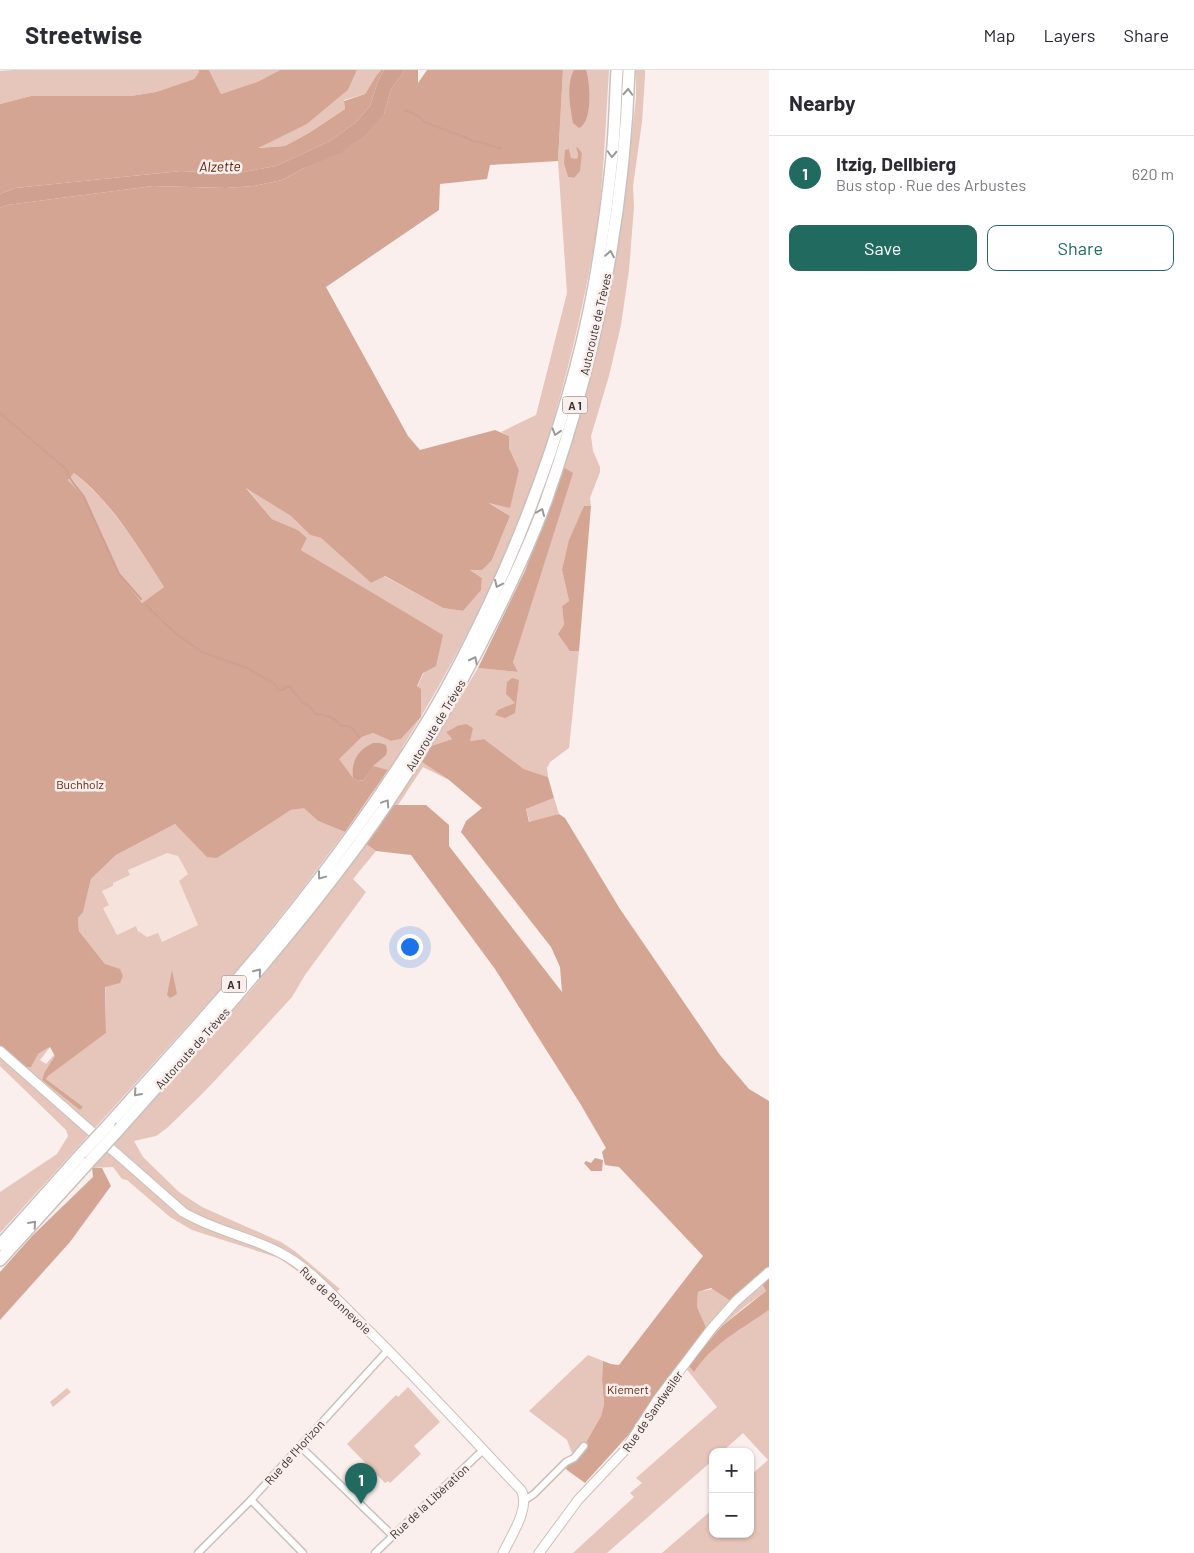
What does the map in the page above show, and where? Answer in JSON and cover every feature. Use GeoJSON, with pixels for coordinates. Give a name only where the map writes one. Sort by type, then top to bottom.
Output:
{"type":"FeatureCollection","features":[{"type":"Feature","properties":{"kind":"highway","name":"Autoroute de Trèves"},"geometry":{"type":"LineString","coordinates":[[438,715],[509,562],[535,497],[556,435],[577,362],[594,287],[612,164],[617,70]]}},
{"type":"Feature","properties":{"kind":"highway","name":"Autoroute de Trèves"},"geometry":{"type":"LineString","coordinates":[[0,1244],[86,1157],[121,1127],[248,984],[311,907],[473,661],[520,565],[546,501],[587,364],[604,290],[617,211],[629,70]]}},
{"type":"Feature","properties":{"kind":"highway","name":"Autoroute de Trèves"},"geometry":{"type":"LineString","coordinates":[[0,1260],[86,1157],[109,1124],[240,976],[355,840]]}},
{"type":"Feature","properties":{"kind":"main road","name":"Rue de Bonnevoie"},"geometry":{"type":"LineString","coordinates":[[0,1050],[183,1212],[199,1222],[269,1247],[295,1262],[312,1275],[388,1350],[522,1490],[525,1500]]}},
{"type":"Feature","properties":{"kind":"main road","name":"Rue de Sandweiler"},"geometry":{"type":"LineString","coordinates":[[539,1553],[578,1500],[626,1449],[658,1399],[712,1328],[736,1301],[769,1272]]}},
{"type":"Feature","properties":{"kind":"main road"},"geometry":{"type":"LineString","coordinates":[[503,1553],[523,1510],[525,1500]]}},
{"type":"Feature","properties":{"kind":"street","name":"Rue de l'Horizon"},"geometry":{"type":"LineString","coordinates":[[198,1553],[251,1500],[388,1350]]}},
{"type":"Feature","properties":{"kind":"street"},"geometry":{"type":"LineString","coordinates":[[300,1446],[392,1535]]}},
{"type":"Feature","properties":{"kind":"street"},"geometry":{"type":"LineString","coordinates":[[525,1500],[534,1494],[566,1462],[574,1458],[584,1446]]}},
{"type":"Feature","properties":{"kind":"street","name":"Rue de la Libération"},"geometry":{"type":"LineString","coordinates":[[375,1553],[483,1450]]}},
{"type":"Feature","properties":{"kind":"street"},"geometry":{"type":"LineString","coordinates":[[251,1500],[303,1553]]}},
{"type":"Feature","properties":{"kind":"shaded area"},"geometry":{"type":"Polygon","coordinates":[[[198,70],[199,72],[194,79],[156,92],[131,96],[31,96],[0,104],[0,71],[198,70]]]}},
{"type":"Feature","properties":{"kind":"shaded area"},"geometry":{"type":"Polygon","coordinates":[[[209,70],[280,70],[257,82],[221,94],[209,70]]]}},
{"type":"Feature","properties":{"kind":"shaded area"},"geometry":{"type":"Polygon","coordinates":[[[357,70],[381,70],[365,94],[344,100],[345,109],[309,133],[285,146],[255,148],[307,124],[348,90],[357,70]]]}},
{"type":"Feature","properties":{"kind":"shaded area","name":"Alzette"},"geometry":{"type":"Polygon","coordinates":[[[384,70],[405,70],[391,89],[384,114],[365,135],[340,153],[304,168],[282,180],[254,186],[226,188],[153,186],[7,205],[0,208],[0,194],[15,188],[181,171],[233,174],[276,166],[330,141],[355,123],[370,106],[378,81],[384,70]]]}},
{"type":"Feature","properties":{"kind":"shaded area"},"geometry":{"type":"Polygon","coordinates":[[[563,70],[609,70],[597,227],[578,325],[561,394],[525,506],[499,568],[437,690],[421,717],[421,690],[417,687],[442,635],[301,550],[307,538],[298,530],[272,519],[245,486],[291,516],[310,535],[321,538],[371,583],[384,576],[443,608],[463,611],[481,589],[482,578],[469,569],[492,560],[510,516],[487,501],[519,470],[509,448],[509,436],[501,432],[536,415],[567,293],[558,161],[563,70]],[[576,148],[577,159],[571,159],[569,149],[564,164],[568,177],[574,178],[582,154],[576,148]]]}},
{"type":"Feature","properties":{"kind":"shaded area"},"geometry":{"type":"Polygon","coordinates":[[[574,70],[586,70],[589,83],[587,118],[579,128],[573,123],[570,103],[569,89],[574,70]]]}},
{"type":"Feature","properties":{"kind":"shaded area"},"geometry":{"type":"Polygon","coordinates":[[[636,70],[645,70],[645,76],[642,122],[633,186],[634,207],[629,270],[621,325],[609,376],[591,436],[593,451],[600,467],[600,472],[590,498],[591,506],[584,506],[562,570],[569,601],[562,606],[564,625],[570,651],[579,651],[569,748],[550,762],[547,768],[548,777],[524,769],[484,739],[470,741],[457,726],[446,732],[452,739],[431,746],[478,668],[518,672],[513,662],[563,467],[600,339],[614,270],[623,212],[636,98],[636,70]]]}},
{"type":"Feature","properties":{"kind":"shaded area"},"geometry":{"type":"Polygon","coordinates":[[[74,473],[88,485],[112,512],[134,541],[164,587],[142,603],[119,574],[84,497],[68,480],[74,473]]]}},
{"type":"Feature","properties":{"kind":"shaded area"},"geometry":{"type":"Polygon","coordinates":[[[421,717],[402,748],[449,780],[423,767],[398,805],[394,805],[388,770],[353,778],[338,759],[362,737],[373,733],[391,741],[401,739],[421,717]]]}},
{"type":"Feature","properties":{"kind":"shaded area"},"geometry":{"type":"Polygon","coordinates":[[[373,743],[386,745],[386,755],[373,766],[364,780],[358,781],[353,778],[354,761],[363,749],[373,743]]]}},
{"type":"Feature","properties":{"kind":"shaded area"},"geometry":{"type":"Polygon","coordinates":[[[554,798],[559,814],[530,823],[526,809],[554,798]]]}},
{"type":"Feature","properties":{"kind":"shaded area"},"geometry":{"type":"Polygon","coordinates":[[[304,807],[318,821],[345,832],[297,896],[235,973],[0,1233],[0,1192],[57,1154],[68,1136],[66,1130],[0,1066],[0,1056],[38,1054],[50,1047],[40,1060],[46,1064],[55,1054],[56,1056],[44,1073],[42,1080],[82,1107],[46,1079],[47,1076],[106,1033],[105,964],[79,931],[78,918],[83,911],[91,879],[116,855],[175,824],[217,858],[291,810],[304,807]],[[167,853],[128,870],[130,875],[102,891],[109,905],[103,908],[117,935],[136,926],[138,931],[147,937],[158,933],[162,942],[198,925],[179,881],[188,874],[178,856],[167,853]]]}},
{"type":"Feature","properties":{"kind":"shaded area"},"geometry":{"type":"Polygon","coordinates":[[[366,844],[376,851],[353,879],[366,892],[305,975],[292,997],[205,1091],[167,1128],[156,1136],[134,1141],[143,1157],[179,1192],[202,1207],[281,1242],[296,1252],[340,1289],[328,1297],[279,1258],[192,1230],[170,1217],[127,1180],[122,1179],[113,1167],[92,1168],[253,988],[366,844]]]}},
{"type":"Feature","properties":{"kind":"shaded area"},"geometry":{"type":"Polygon","coordinates":[[[166,853],[178,856],[188,874],[179,881],[198,925],[162,942],[141,935],[136,926],[117,935],[103,908],[102,891],[130,874],[128,870],[166,853]]]}},
{"type":"Feature","properties":{"kind":"shaded area"},"geometry":{"type":"Polygon","coordinates":[[[760,1279],[766,1291],[722,1326],[688,1365],[694,1371],[719,1344],[769,1310],[769,1553],[662,1553],[709,1512],[709,1538],[754,1538],[754,1472],[768,1460],[743,1433],[726,1448],[709,1448],[709,1464],[607,1553],[573,1553],[634,1497],[630,1493],[642,1483],[636,1478],[717,1407],[680,1361],[706,1327],[697,1307],[698,1292],[760,1279]]]}},
{"type":"Feature","properties":{"kind":"shaded area"},"geometry":{"type":"Polygon","coordinates":[[[588,1355],[603,1361],[604,1404],[601,1416],[584,1446],[574,1458],[567,1440],[529,1411],[588,1355]]]}},
{"type":"Feature","properties":{"kind":"shaded area"},"geometry":{"type":"Polygon","coordinates":[[[408,1387],[440,1422],[414,1446],[421,1454],[390,1483],[388,1481],[385,1483],[347,1444],[396,1395],[398,1397],[408,1387]]]}},
{"type":"Feature","properties":{"kind":"shaded area"},"geometry":{"type":"Polygon","coordinates":[[[67,1388],[71,1392],[53,1407],[50,1402],[67,1388]]]}},
{"type":"Feature","properties":{"kind":"green space"},"geometry":{"type":"Polygon","coordinates":[[[198,70],[209,70],[221,94],[257,82],[280,70],[357,70],[348,90],[307,124],[258,148],[285,146],[309,133],[345,109],[344,101],[365,94],[376,76],[381,70],[384,70],[378,81],[370,106],[355,123],[330,141],[276,166],[233,174],[181,171],[15,188],[0,194],[0,104],[31,96],[131,96],[156,92],[194,79],[199,72],[198,70]]]}},
{"type":"Feature","properties":{"kind":"green space","name":"Buchholz"},"geometry":{"type":"Polygon","coordinates":[[[405,70],[418,70],[418,83],[427,70],[563,70],[558,161],[490,165],[487,179],[440,184],[439,210],[326,287],[408,436],[420,450],[495,430],[509,436],[509,448],[519,470],[510,508],[489,503],[510,516],[492,560],[482,570],[470,570],[482,578],[481,590],[463,611],[443,608],[385,576],[371,583],[321,538],[310,535],[291,516],[246,488],[272,519],[298,530],[307,538],[301,550],[443,635],[436,666],[423,673],[417,686],[421,689],[421,717],[401,739],[391,741],[373,733],[362,737],[339,759],[353,778],[358,781],[364,780],[373,766],[388,770],[345,832],[318,821],[304,808],[291,810],[217,858],[207,857],[175,824],[116,855],[91,879],[83,912],[78,918],[79,931],[105,964],[120,969],[123,976],[120,983],[105,987],[106,1033],[46,1079],[83,1107],[80,1110],[42,1080],[44,1073],[55,1056],[50,1047],[38,1054],[31,1067],[23,1067],[0,1056],[0,208],[7,205],[153,186],[226,188],[254,186],[282,180],[304,168],[384,114],[391,89],[405,70]],[[74,473],[68,480],[84,497],[119,574],[142,603],[164,587],[124,526],[88,485],[74,473]]]}},
{"type":"Feature","properties":{"kind":"green space"},"geometry":{"type":"Polygon","coordinates":[[[577,147],[582,153],[580,171],[574,178],[568,177],[564,164],[565,150],[569,149],[571,158],[577,159],[577,147]]]}},
{"type":"Feature","properties":{"kind":"green space"},"geometry":{"type":"Polygon","coordinates":[[[563,467],[573,473],[513,662],[518,672],[478,668],[525,571],[563,467]]]}},
{"type":"Feature","properties":{"kind":"green space"},"geometry":{"type":"Polygon","coordinates":[[[584,506],[591,506],[579,651],[570,651],[558,634],[564,625],[562,606],[569,601],[562,570],[569,540],[584,506]]]}},
{"type":"Feature","properties":{"kind":"green space"},"geometry":{"type":"Polygon","coordinates":[[[512,678],[519,680],[515,713],[505,718],[495,715],[498,710],[515,703],[506,694],[507,682],[512,678]]]}},
{"type":"Feature","properties":{"kind":"green space","name":"Kiemert"},"geometry":{"type":"Polygon","coordinates":[[[466,724],[473,728],[470,741],[484,739],[524,769],[548,777],[554,798],[526,809],[529,822],[559,814],[565,818],[620,909],[720,1055],[749,1089],[769,1101],[769,1310],[719,1345],[694,1372],[688,1365],[722,1326],[766,1291],[760,1280],[731,1301],[711,1288],[698,1292],[697,1307],[706,1327],[632,1431],[585,1483],[567,1470],[564,1465],[584,1446],[601,1416],[604,1404],[603,1361],[619,1365],[703,1256],[619,1167],[605,1165],[602,1152],[606,1148],[581,1105],[495,969],[411,855],[376,851],[366,844],[394,805],[426,805],[449,825],[449,846],[562,992],[560,967],[551,947],[461,832],[466,821],[482,808],[449,780],[422,762],[431,746],[452,739],[446,732],[466,724]]]}},
{"type":"Feature","properties":{"kind":"green space"},"geometry":{"type":"Polygon","coordinates":[[[172,970],[177,994],[170,998],[167,995],[172,970]]]}},
{"type":"Feature","properties":{"kind":"green space"},"geometry":{"type":"Polygon","coordinates":[[[595,1158],[603,1160],[602,1171],[591,1171],[584,1163],[586,1161],[591,1163],[595,1158]]]}},
{"type":"Feature","properties":{"kind":"green space"},"geometry":{"type":"Polygon","coordinates":[[[92,1168],[102,1168],[111,1186],[70,1242],[0,1320],[0,1272],[32,1236],[93,1177],[92,1168]]]}},
{"type":"Feature","properties":{"kind":"waterway"},"geometry":{"type":"LineString","coordinates":[[405,110],[420,117],[424,122],[471,141],[501,148]]}},
{"type":"Feature","properties":{"kind":"waterway"},"geometry":{"type":"LineString","coordinates":[[0,413],[67,470],[72,481],[84,497],[119,574],[141,599]]}},
{"type":"Feature","properties":{"kind":"waterway"},"geometry":{"type":"LineString","coordinates":[[146,605],[175,633],[202,652],[247,668],[275,684],[278,690],[283,690],[289,686],[303,703],[309,706],[316,714],[330,717],[341,726],[350,727],[359,737]]}},
{"type":"Feature","properties":{"kind":"place","name":"Itzig, Dellbierg"},"geometry":{"type":"Point","coordinates":[361,1504]}}]}
